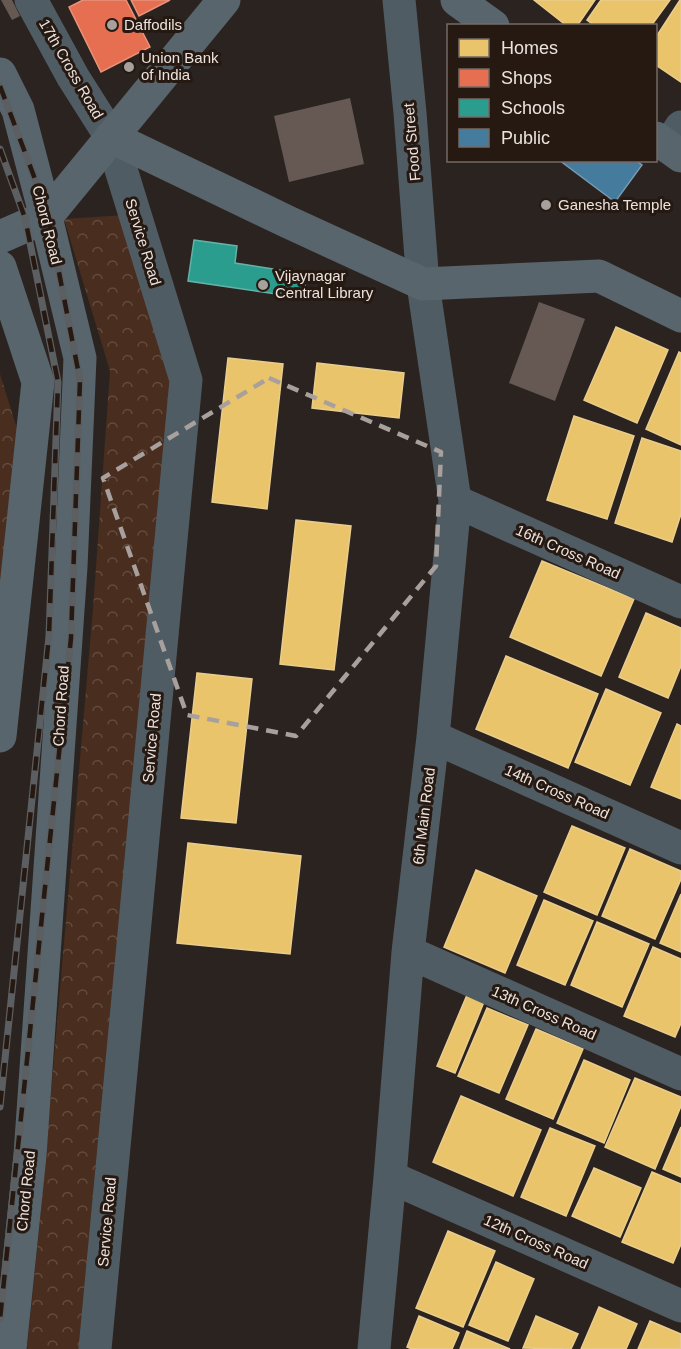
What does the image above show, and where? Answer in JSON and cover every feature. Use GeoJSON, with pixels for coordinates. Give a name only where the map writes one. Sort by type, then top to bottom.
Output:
{"type":"FeatureCollection","features":[{"type":"Feature","properties":{"kind":"main road"},"geometry":{"type":"LineString","coordinates":[[0,237],[46,217],[224,0]]}},
{"type":"Feature","properties":{"kind":"main road"},"geometry":{"type":"LineString","coordinates":[[457,0],[491,24]]}},
{"type":"Feature","properties":{"kind":"main road","name":"Chord Road"},"geometry":{"type":"LineString","coordinates":[[0,74],[18,110],[80,358],[71,567],[32,1131],[10,1349]]}},
{"type":"Feature","properties":{"kind":"main road"},"geometry":{"type":"LineString","coordinates":[[111,137],[278,218],[423,284],[599,276],[681,316]]}},
{"type":"Feature","properties":{"kind":"main road"},"geometry":{"type":"LineString","coordinates":[[0,267],[38,382],[0,736]]}},
{"type":"Feature","properties":{"kind":"street","name":"17th Cross Road"},"geometry":{"type":"LineString","coordinates":[[31,0],[73,77],[111,137]]}},
{"type":"Feature","properties":{"kind":"street","name":"Food Street"},"geometry":{"type":"LineString","coordinates":[[399,0],[423,284]]}},
{"type":"Feature","properties":{"kind":"street","name":"Service Road"},"geometry":{"type":"LineString","coordinates":[[94,1349],[186,380],[111,137]]}},
{"type":"Feature","properties":{"kind":"street","name":"6th Main Road"},"geometry":{"type":"LineString","coordinates":[[374,1349],[408,951],[433,737],[455,501],[423,284]]}},
{"type":"Feature","properties":{"kind":"street","name":"16th Cross Road"},"geometry":{"type":"LineString","coordinates":[[455,501],[681,602]]}},
{"type":"Feature","properties":{"kind":"street","name":"14th Cross Road"},"geometry":{"type":"LineString","coordinates":[[433,737],[681,848]]}},
{"type":"Feature","properties":{"kind":"street","name":"13th Cross Road"},"geometry":{"type":"LineString","coordinates":[[408,951],[681,1074]]}},
{"type":"Feature","properties":{"kind":"street","name":"12th Cross Road"},"geometry":{"type":"LineString","coordinates":[[390,1177],[681,1306]]}},
{"type":"Feature","properties":{"kind":"highlighted area"},"geometry":{"type":"Polygon","coordinates":[[[269,378],[441,452],[436,566],[296,736],[187,715],[103,478],[269,378]]]}},
{"type":"Feature","properties":{"kind":"green space"},"geometry":{"type":"Polygon","coordinates":[[[126,215],[175,387],[85,1349],[27,1349],[93,609],[110,371],[64,219],[126,215]]]}},
{"type":"Feature","properties":{"kind":"green space"},"geometry":{"type":"Polygon","coordinates":[[[0,374],[28,464],[0,673],[0,374]]]}},
{"type":"Feature","properties":{"kind":"building: Homes"},"geometry":{"type":"Polygon","coordinates":[[[534,0],[595,0],[578,24],[564,24],[534,0]]]}},
{"type":"Feature","properties":{"kind":"building: Homes"},"geometry":{"type":"Polygon","coordinates":[[[601,0],[670,0],[652,24],[592,24],[587,20],[601,0]]]}},
{"type":"Feature","properties":{"kind":"building: Homes"},"geometry":{"type":"Polygon","coordinates":[[[681,0],[681,82],[657,66],[657,35],[681,0]]]}},
{"type":"Feature","properties":{"kind":"building: Homes"},"geometry":{"type":"Polygon","coordinates":[[[616,327],[668,350],[637,423],[584,400],[616,327]]]}},
{"type":"Feature","properties":{"kind":"building: Homes"},"geometry":{"type":"Polygon","coordinates":[[[679,352],[681,353],[681,445],[646,429],[679,352]]]}},
{"type":"Feature","properties":{"kind":"building: Homes"},"geometry":{"type":"Polygon","coordinates":[[[228,358],[283,364],[267,509],[212,502],[228,358]]]}},
{"type":"Feature","properties":{"kind":"building: Homes"},"geometry":{"type":"Polygon","coordinates":[[[317,363],[404,373],[399,418],[312,408],[317,363]]]}},
{"type":"Feature","properties":{"kind":"building: Homes"},"geometry":{"type":"Polygon","coordinates":[[[574,416],[634,436],[607,519],[547,500],[574,416]]]}},
{"type":"Feature","properties":{"kind":"building: Homes"},"geometry":{"type":"Polygon","coordinates":[[[642,438],[681,451],[681,514],[672,542],[615,523],[642,438]]]}},
{"type":"Feature","properties":{"kind":"building: Homes"},"geometry":{"type":"Polygon","coordinates":[[[296,520],[351,526],[334,670],[280,664],[296,520]]]}},
{"type":"Feature","properties":{"kind":"building: Homes"},"geometry":{"type":"Polygon","coordinates":[[[542,561],[634,599],[601,676],[510,637],[542,561]]]}},
{"type":"Feature","properties":{"kind":"building: Homes"},"geometry":{"type":"Polygon","coordinates":[[[646,613],[681,628],[681,666],[668,698],[619,677],[646,613]]]}},
{"type":"Feature","properties":{"kind":"building: Homes"},"geometry":{"type":"Polygon","coordinates":[[[506,656],[598,694],[568,768],[476,729],[506,656]]]}},
{"type":"Feature","properties":{"kind":"building: Homes"},"geometry":{"type":"Polygon","coordinates":[[[197,673],[252,679],[236,823],[181,818],[197,673]]]}},
{"type":"Feature","properties":{"kind":"building: Homes"},"geometry":{"type":"Polygon","coordinates":[[[606,689],[661,713],[630,785],[575,762],[606,689]]]}},
{"type":"Feature","properties":{"kind":"building: Homes"},"geometry":{"type":"Polygon","coordinates":[[[677,724],[681,726],[681,799],[651,787],[677,724]]]}},
{"type":"Feature","properties":{"kind":"building: Homes"},"geometry":{"type":"Polygon","coordinates":[[[572,826],[625,848],[597,915],[544,892],[572,826]]]}},
{"type":"Feature","properties":{"kind":"building: Homes"},"geometry":{"type":"Polygon","coordinates":[[[188,843],[301,856],[290,954],[177,943],[188,843]]]}},
{"type":"Feature","properties":{"kind":"building: Homes"},"geometry":{"type":"Polygon","coordinates":[[[630,849],[681,871],[681,879],[655,939],[602,916],[630,849]]]}},
{"type":"Feature","properties":{"kind":"building: Homes"},"geometry":{"type":"Polygon","coordinates":[[[476,870],[537,896],[505,973],[444,947],[476,870]]]}},
{"type":"Feature","properties":{"kind":"building: Homes"},"geometry":{"type":"Polygon","coordinates":[[[681,894],[681,952],[660,943],[681,894]]]}},
{"type":"Feature","properties":{"kind":"building: Homes"},"geometry":{"type":"Polygon","coordinates":[[[544,900],[593,921],[565,985],[517,965],[544,900]]]}},
{"type":"Feature","properties":{"kind":"building: Homes"},"geometry":{"type":"Polygon","coordinates":[[[597,922],[649,944],[622,1007],[571,985],[597,922]]]}},
{"type":"Feature","properties":{"kind":"building: Homes"},"geometry":{"type":"Polygon","coordinates":[[[653,947],[681,959],[681,1023],[675,1037],[624,1016],[653,947]]]}},
{"type":"Feature","properties":{"kind":"building: Homes"},"geometry":{"type":"Polygon","coordinates":[[[467,995],[484,1002],[455,1073],[437,1066],[467,995]]]}},
{"type":"Feature","properties":{"kind":"building: Homes"},"geometry":{"type":"Polygon","coordinates":[[[487,1008],[528,1025],[499,1093],[458,1076],[487,1008]]]}},
{"type":"Feature","properties":{"kind":"building: Homes"},"geometry":{"type":"Polygon","coordinates":[[[536,1029],[583,1049],[553,1119],[506,1099],[536,1029]]]}},
{"type":"Feature","properties":{"kind":"building: Homes"},"geometry":{"type":"Polygon","coordinates":[[[584,1060],[630,1080],[604,1143],[557,1123],[584,1060]]]}},
{"type":"Feature","properties":{"kind":"building: Homes"},"geometry":{"type":"Polygon","coordinates":[[[635,1078],[681,1097],[681,1106],[655,1169],[605,1147],[635,1078]]]}},
{"type":"Feature","properties":{"kind":"building: Homes"},"geometry":{"type":"Polygon","coordinates":[[[461,1096],[541,1130],[513,1196],[433,1162],[461,1096]]]}},
{"type":"Feature","properties":{"kind":"building: Homes"},"geometry":{"type":"Polygon","coordinates":[[[681,1127],[681,1177],[663,1169],[681,1127]]]}},
{"type":"Feature","properties":{"kind":"building: Homes"},"geometry":{"type":"Polygon","coordinates":[[[550,1128],[595,1146],[566,1216],[521,1197],[550,1128]]]}},
{"type":"Feature","properties":{"kind":"building: Homes"},"geometry":{"type":"Polygon","coordinates":[[[594,1168],[641,1188],[620,1237],[572,1216],[594,1168]]]}},
{"type":"Feature","properties":{"kind":"building: Homes"},"geometry":{"type":"Polygon","coordinates":[[[652,1172],[681,1184],[681,1244],[673,1263],[622,1242],[652,1172]]]}},
{"type":"Feature","properties":{"kind":"building: Homes"},"geometry":{"type":"Polygon","coordinates":[[[448,1231],[495,1251],[463,1327],[416,1308],[448,1231]]]}},
{"type":"Feature","properties":{"kind":"building: Homes"},"geometry":{"type":"Polygon","coordinates":[[[496,1262],[534,1279],[508,1341],[469,1325],[496,1262]]]}},
{"type":"Feature","properties":{"kind":"building: Homes"},"geometry":{"type":"Polygon","coordinates":[[[599,1307],[637,1324],[626,1349],[581,1349],[599,1307]]]}},
{"type":"Feature","properties":{"kind":"building: Homes"},"geometry":{"type":"Polygon","coordinates":[[[419,1316],[459,1333],[452,1349],[407,1347],[419,1316]]]}},
{"type":"Feature","properties":{"kind":"building: Homes"},"geometry":{"type":"Polygon","coordinates":[[[536,1316],[578,1334],[571,1349],[523,1348],[536,1316]]]}},
{"type":"Feature","properties":{"kind":"building: Homes"},"geometry":{"type":"Polygon","coordinates":[[[650,1321],[681,1334],[681,1349],[638,1349],[650,1321]]]}},
{"type":"Feature","properties":{"kind":"building: Homes"},"geometry":{"type":"Polygon","coordinates":[[[467,1331],[510,1349],[460,1349],[467,1331]]]}},
{"type":"Feature","properties":{"kind":"building: Shops"},"geometry":{"type":"Polygon","coordinates":[[[83,0],[126,0],[150,47],[101,72],[69,7],[83,0]]]}},
{"type":"Feature","properties":{"kind":"building: Shops"},"geometry":{"type":"Polygon","coordinates":[[[131,0],[170,0],[139,16],[131,0]]]}},
{"type":"Feature","properties":{"kind":"building: Schools"},"geometry":{"type":"Polygon","coordinates":[[[194,240],[237,246],[235,263],[299,273],[306,280],[303,298],[188,281],[194,240]]]}},
{"type":"Feature","properties":{"kind":"building: Public"},"geometry":{"type":"Polygon","coordinates":[[[562,162],[638,162],[642,165],[615,202],[562,162]]]}},
{"type":"Feature","properties":{"kind":"building: Other"},"geometry":{"type":"Polygon","coordinates":[[[1,0],[12,0],[20,16],[12,20],[1,0]]]}},
{"type":"Feature","properties":{"kind":"building: Other"},"geometry":{"type":"Polygon","coordinates":[[[350,98],[364,164],[289,182],[274,116],[350,98]]]}},
{"type":"Feature","properties":{"kind":"building: Other"},"geometry":{"type":"Polygon","coordinates":[[[539,302],[585,319],[555,401],[509,383],[539,302]]]}},
{"type":"Feature","properties":{"kind":"railway"},"geometry":{"type":"LineString","coordinates":[[0,86],[47,211],[80,380],[71,638],[0,1319]]}},
{"type":"Feature","properties":{"kind":"railway"},"geometry":{"type":"LineString","coordinates":[[0,149],[25,218],[58,382],[49,636],[0,1107]]}},
{"type":"Feature","properties":{"kind":"place","name":"Daffodils"},"geometry":{"type":"Point","coordinates":[112,25]}},
{"type":"Feature","properties":{"kind":"place","name":"Union Bank of India"},"geometry":{"type":"Point","coordinates":[129,67]}},
{"type":"Feature","properties":{"kind":"place","name":"Ganesha Temple"},"geometry":{"type":"Point","coordinates":[546,205]}},
{"type":"Feature","properties":{"kind":"place","name":"Vijaynagar Central Library"},"geometry":{"type":"Point","coordinates":[263,285]}}]}
